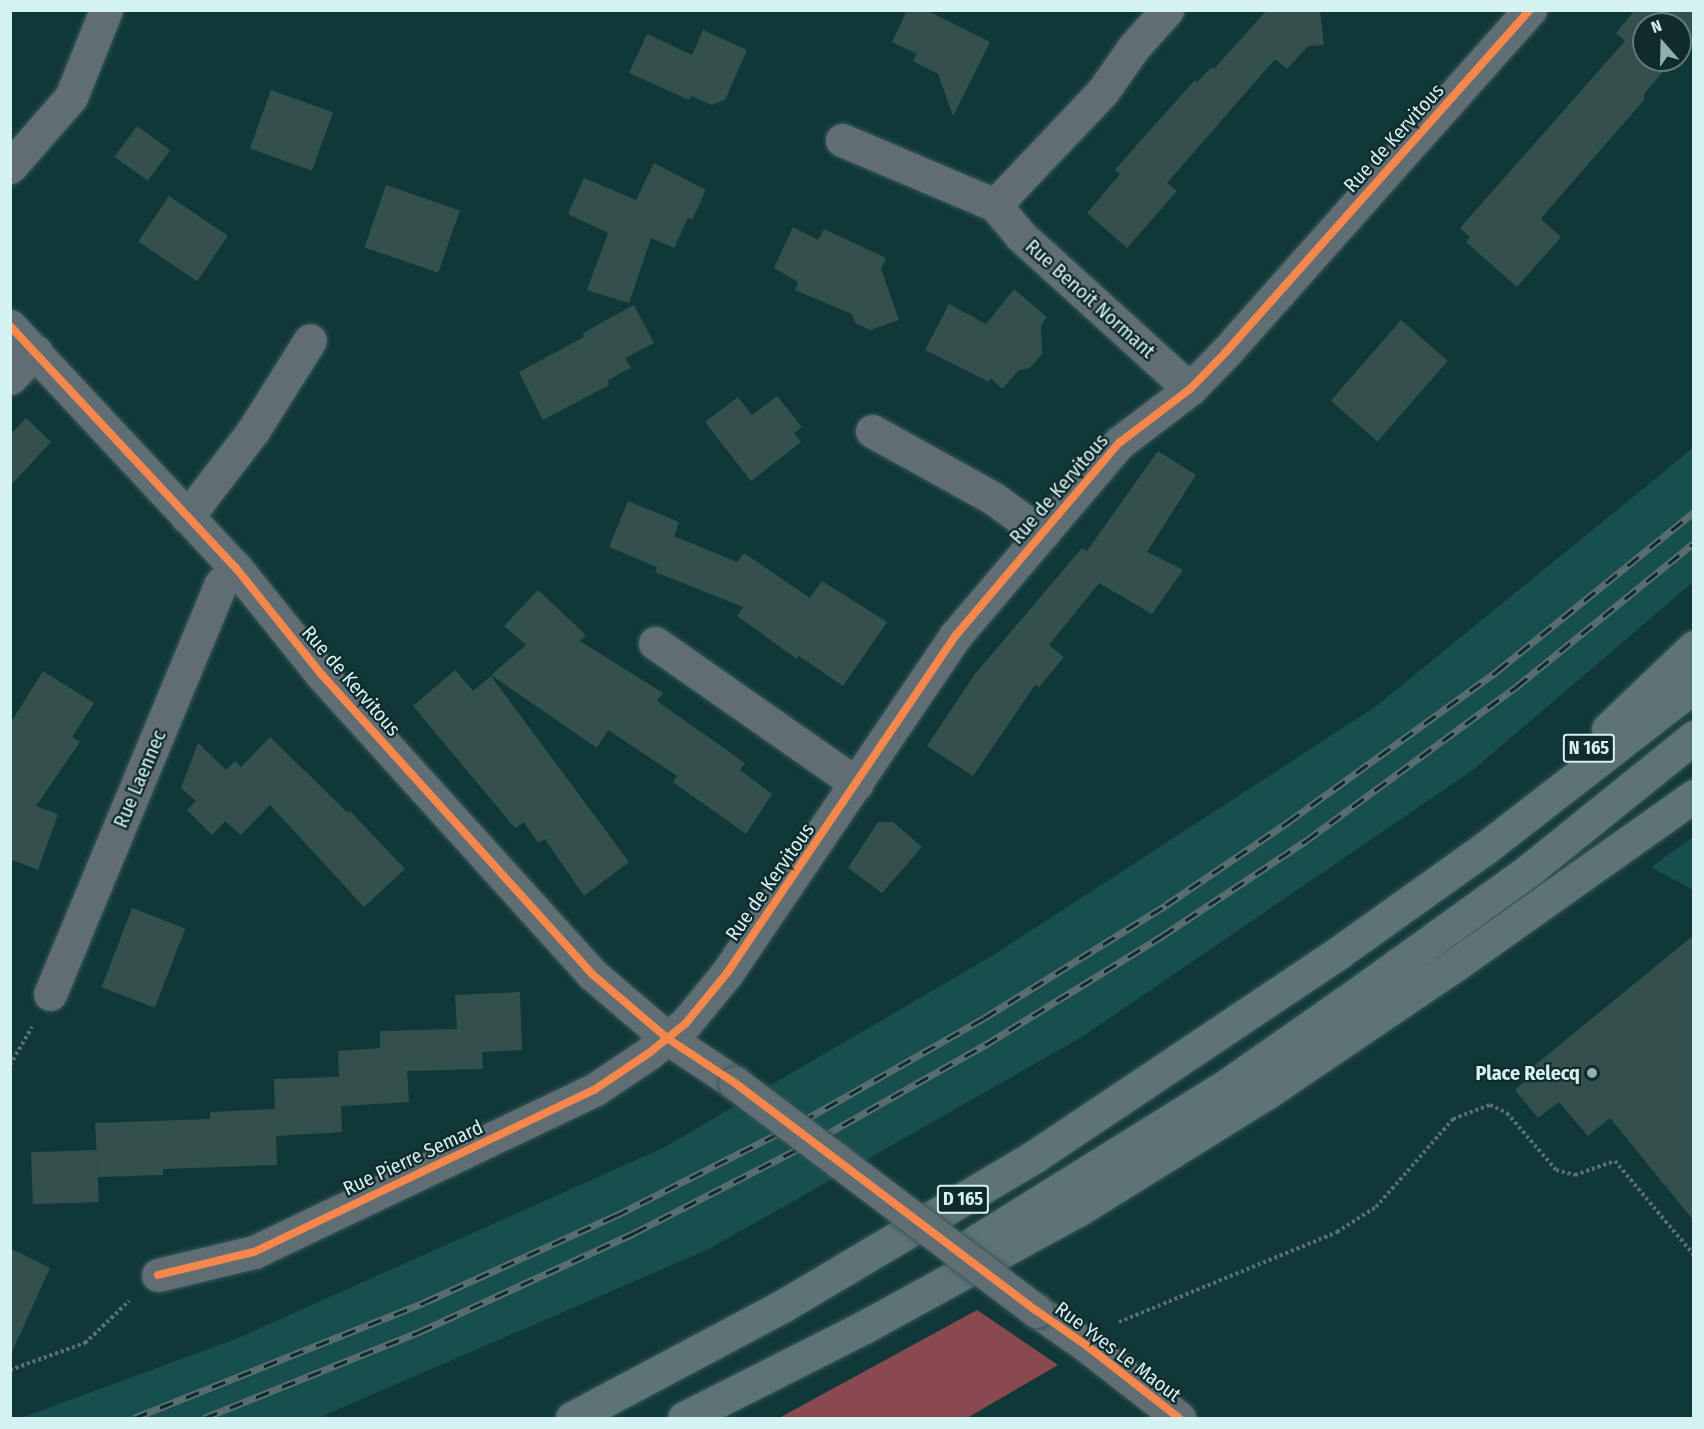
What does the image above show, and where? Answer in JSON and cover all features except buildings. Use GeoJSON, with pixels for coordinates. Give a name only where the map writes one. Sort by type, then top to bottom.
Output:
{"type":"FeatureCollection","features":[{"type":"Feature","properties":{"kind":"highway","name":"N 165"},"geometry":{"type":"LineString","coordinates":[[1484,849],[1694,647]]}},
{"type":"Feature","properties":{"kind":"highway","name":"N 165"},"geometry":{"type":"LineString","coordinates":[[1338,953],[1484,849],[1694,686]]}},
{"type":"Feature","properties":{"kind":"highway","name":"N 165"},"geometry":{"type":"LineString","coordinates":[[1367,987],[1529,870],[1694,737]]}},
{"type":"Feature","properties":{"kind":"highway"},"geometry":{"type":"LineString","coordinates":[[744,1386],[864,1327],[1078,1210],[1266,1093],[1694,796]]}},
{"type":"Feature","properties":{"kind":"highway","name":"D 165"},"geometry":{"type":"LineString","coordinates":[[572,1419],[781,1307],[1025,1162],[1338,953]]}},
{"type":"Feature","properties":{"kind":"highway","name":"D 165"},"geometry":{"type":"LineString","coordinates":[[684,1419],[744,1386],[1227,1085],[1367,987]]}},
{"type":"Feature","properties":{"kind":"street"},"geometry":{"type":"LineString","coordinates":[[10,167],[71,97],[106,10]]}},
{"type":"Feature","properties":{"kind":"street"},"geometry":{"type":"LineString","coordinates":[[995,205],[1103,91],[1134,47],[1167,10]]}},
{"type":"Feature","properties":{"kind":"street","name":"Rue de Kervitous"},"geometry":{"type":"LineString","coordinates":[[10,326],[36,351],[236,568],[322,675],[541,920],[592,974],[667,1038],[686,1023],[727,973],[956,635],[1119,443],[1190,389],[1530,10]]}},
{"type":"Feature","properties":{"kind":"street","name":"Rue Benoit Normant"},"geometry":{"type":"LineString","coordinates":[[842,140],[995,205],[1021,236],[1190,389]]}},
{"type":"Feature","properties":{"kind":"street"},"geometry":{"type":"LineString","coordinates":[[187,517],[253,431],[310,340]]}},
{"type":"Feature","properties":{"kind":"street"},"geometry":{"type":"LineString","coordinates":[[10,378],[36,351]]}},
{"type":"Feature","properties":{"kind":"street"},"geometry":{"type":"LineString","coordinates":[[872,431],[993,498],[1042,534]]}},
{"type":"Feature","properties":{"kind":"street","name":"Rue Laennec"},"geometry":{"type":"LineString","coordinates":[[50,994],[220,585],[236,568]]}},
{"type":"Feature","properties":{"kind":"street"},"geometry":{"type":"LineString","coordinates":[[655,643],[857,784]]}},
{"type":"Feature","properties":{"kind":"street","name":"Rue Yves Le Maout"},"geometry":{"type":"LineString","coordinates":[[667,1038],[735,1083],[1037,1311],[1087,1346],[1179,1419]]}},
{"type":"Feature","properties":{"kind":"street","name":"Rue Pierre Semard"},"geometry":{"type":"LineString","coordinates":[[158,1275],[254,1252],[594,1090],[667,1038]]}},
{"type":"Feature","properties":{"kind":"path"},"geometry":{"type":"LineString","coordinates":[[1087,1346],[1122,1319],[1337,1232],[1376,1208],[1453,1119],[1490,1105],[1507,1113],[1556,1170],[1575,1175],[1615,1161],[1694,1255]]}},
{"type":"Feature","properties":{"kind":"path"},"geometry":{"type":"LineString","coordinates":[[10,1370],[85,1343],[158,1275]]}},
{"type":"Feature","properties":{"kind":"shaded area"},"geometry":{"type":"Polygon","coordinates":[[[1693,448],[1693,582],[1473,770],[1082,1037],[709,1249],[318,1418],[21,1418],[238,1338],[665,1147],[995,954],[1375,707],[1693,448]]]}},
{"type":"Feature","properties":{"kind":"shaded area"},"geometry":{"type":"Polygon","coordinates":[[[1693,837],[1693,890],[1651,867],[1693,837]]]}},
{"type":"Feature","properties":{"kind":"shaded area"},"geometry":{"type":"Polygon","coordinates":[[[977,1310],[1058,1365],[967,1418],[779,1418],[977,1310]]]}},
{"type":"Feature","properties":{"kind":"railway"},"geometry":{"type":"LineString","coordinates":[[134,1418],[425,1302],[615,1216],[801,1122],[984,1018],[1166,905],[1288,822],[1497,671],[1694,512]]}},
{"type":"Feature","properties":{"kind":"railway"},"geometry":{"type":"LineString","coordinates":[[204,1418],[419,1332],[634,1233],[818,1139],[985,1045],[1162,936],[1307,840],[1516,687],[1694,543]]}},
{"type":"Feature","properties":{"kind":"cycle path"},"geometry":{"type":"LineString","coordinates":[[158,1275],[254,1252],[594,1090],[649,1053],[686,1023],[727,973],[956,635],[1119,443],[1190,389],[1226,352],[1530,10]]}},
{"type":"Feature","properties":{"kind":"cycle path"},"geometry":{"type":"LineString","coordinates":[[10,326],[236,568],[322,675],[592,974],[667,1038],[735,1083],[1037,1311],[1087,1346],[1179,1418]]}},
{"type":"Feature","properties":{"kind":"place","name":"Place Relecq"},"geometry":{"type":"Point","coordinates":[1592,1073]}}]}
